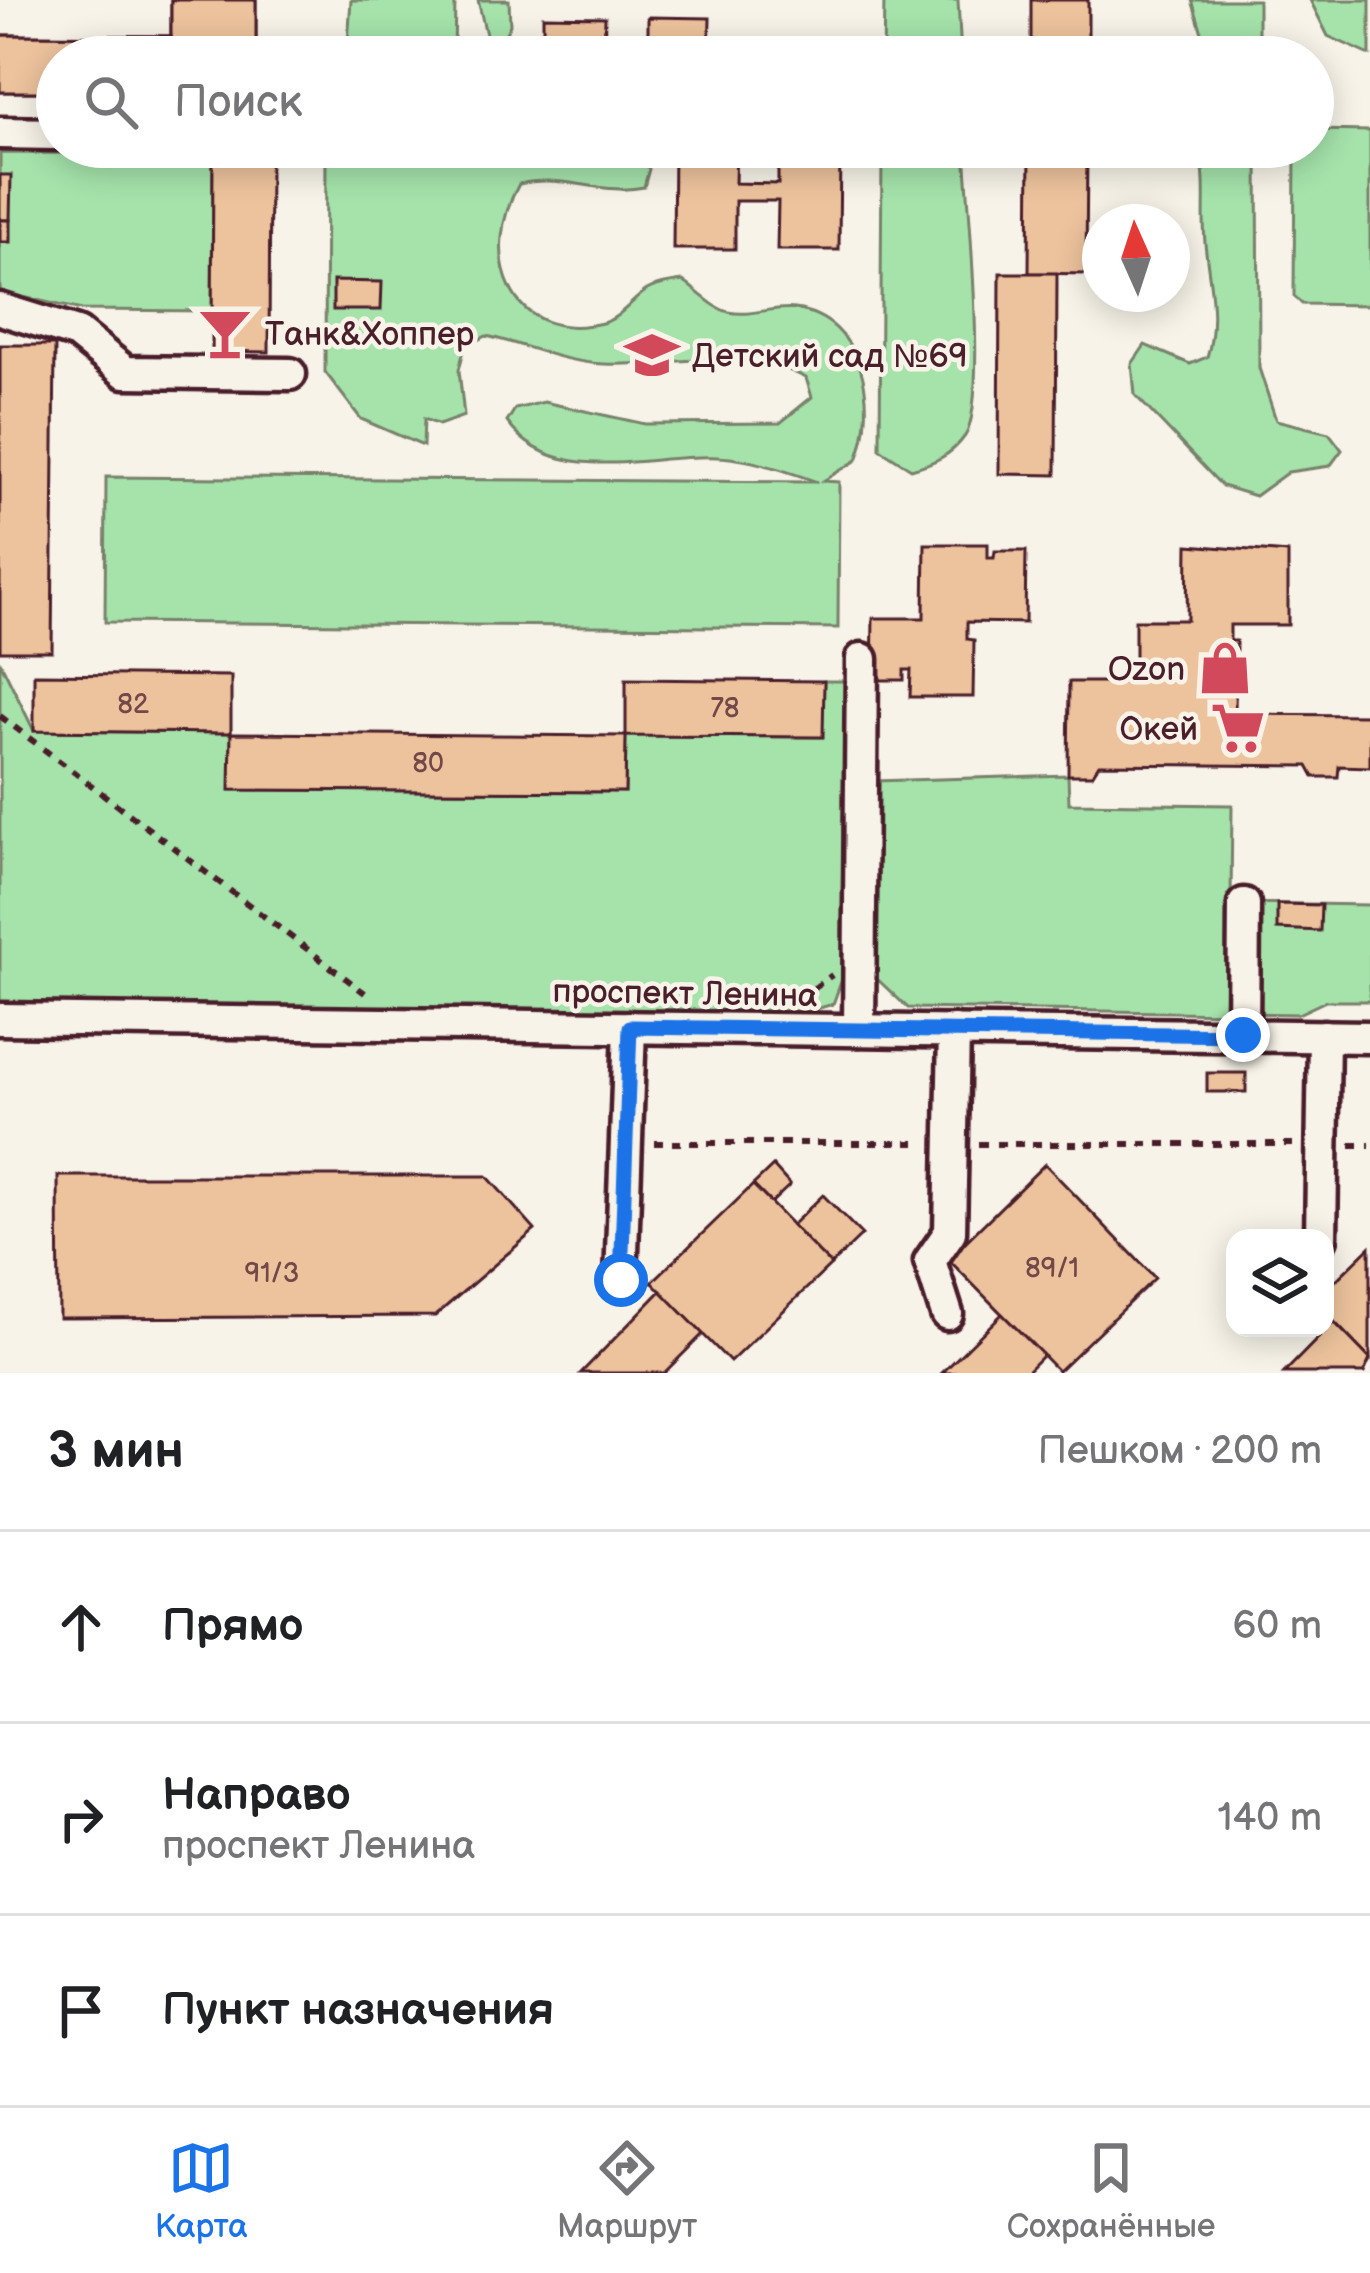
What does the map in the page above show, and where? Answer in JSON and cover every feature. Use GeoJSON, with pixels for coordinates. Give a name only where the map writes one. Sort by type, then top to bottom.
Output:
{"type":"FeatureCollection","features":[{"type":"Feature","properties":{"kind":"street"},"geometry":{"type":"LineString","coordinates":[[0,133],[36,134]]}},
{"type":"Feature","properties":{"kind":"street"},"geometry":{"type":"LineString","coordinates":[[0,309],[76,333],[125,373],[290,374]]}},
{"type":"Feature","properties":{"kind":"street"},"geometry":{"type":"LineString","coordinates":[[859,1030],[862,659]]}},
{"type":"Feature","properties":{"kind":"street"},"geometry":{"type":"LineString","coordinates":[[1243,1035],[1244,904]]}},
{"type":"Feature","properties":{"kind":"street","name":"проспект Ленина"},"geometry":{"type":"LineString","coordinates":[[0,1018],[1370,1037]]}},
{"type":"Feature","properties":{"kind":"street"},"geometry":{"type":"LineString","coordinates":[[0,1040],[69,1020]]}},
{"type":"Feature","properties":{"kind":"street"},"geometry":{"type":"LineString","coordinates":[[621,1280],[630,1027]]}},
{"type":"Feature","properties":{"kind":"street"},"geometry":{"type":"LineString","coordinates":[[947,1314],[930,1261],[950,1232],[954,1031]]}},
{"type":"Feature","properties":{"kind":"street"},"geometry":{"type":"LineString","coordinates":[[1321,1229],[1324,1036]]}},
{"type":"Feature","properties":{"kind":"path"},"geometry":{"type":"LineString","coordinates":[[0,716],[375,1001]]}},
{"type":"Feature","properties":{"kind":"path"},"geometry":{"type":"LineString","coordinates":[[789,1007],[859,954]]}},
{"type":"Feature","properties":{"kind":"path"},"geometry":{"type":"LineString","coordinates":[[624,1143],[1370,1145]]}},
{"type":"Feature","properties":{"kind":"green space"},"geometry":{"type":"Polygon","coordinates":[[[351,0],[455,0],[454,36],[348,36],[351,0]]]}},
{"type":"Feature","properties":{"kind":"green space"},"geometry":{"type":"Polygon","coordinates":[[[478,0],[509,0],[510,25],[504,36],[486,36],[478,0]]]}},
{"type":"Feature","properties":{"kind":"green space"},"geometry":{"type":"Polygon","coordinates":[[[884,0],[958,0],[960,36],[883,36],[884,0]]]}},
{"type":"Feature","properties":{"kind":"green space"},"geometry":{"type":"Polygon","coordinates":[[[1192,0],[1258,0],[1258,36],[1203,36],[1192,0]]]}},
{"type":"Feature","properties":{"kind":"green space"},"geometry":{"type":"Polygon","coordinates":[[[1310,0],[1370,0],[1370,55],[1328,36],[1310,0]]]}},
{"type":"Feature","properties":{"kind":"green space"},"geometry":{"type":"Polygon","coordinates":[[[1334,130],[1370,131],[1370,305],[1302,304],[1294,296],[1295,168],[1334,168],[1334,130]]]}},
{"type":"Feature","properties":{"kind":"green space"},"geometry":{"type":"Polygon","coordinates":[[[0,153],[36,153],[36,168],[213,168],[212,311],[82,310],[0,292],[0,153]]]}},
{"type":"Feature","properties":{"kind":"green space"},"geometry":{"type":"Polygon","coordinates":[[[326,168],[648,168],[644,187],[629,189],[552,181],[519,184],[502,238],[510,288],[524,307],[544,320],[570,326],[602,323],[647,290],[683,281],[729,312],[795,309],[837,329],[860,368],[866,415],[857,460],[823,481],[839,482],[838,628],[105,622],[106,477],[817,482],[729,458],[576,461],[550,455],[527,442],[507,422],[515,409],[544,402],[645,424],[780,423],[812,397],[806,378],[758,362],[589,363],[486,336],[465,346],[459,370],[464,416],[439,425],[424,419],[423,446],[361,419],[325,372],[326,168]]]}},
{"type":"Feature","properties":{"kind":"green space"},"geometry":{"type":"Polygon","coordinates":[[[882,168],[966,168],[976,344],[972,416],[965,436],[934,461],[911,469],[880,449],[882,168]]]}},
{"type":"Feature","properties":{"kind":"green space"},"geometry":{"type":"Polygon","coordinates":[[[1202,168],[1258,168],[1259,368],[1276,420],[1329,433],[1342,450],[1330,466],[1288,472],[1255,496],[1222,486],[1135,395],[1132,364],[1145,345],[1190,364],[1207,357],[1213,314],[1202,168]]]}},
{"type":"Feature","properties":{"kind":"green space"},"geometry":{"type":"Polygon","coordinates":[[[0,661],[34,731],[231,733],[231,790],[625,792],[626,736],[822,737],[824,681],[849,681],[846,968],[833,1004],[797,1015],[0,1005],[0,661]]]}},
{"type":"Feature","properties":{"kind":"green space"},"geometry":{"type":"Polygon","coordinates":[[[1068,775],[1069,803],[1232,805],[1231,903],[1370,905],[1370,1001],[1326,1001],[1298,1014],[908,1008],[874,976],[874,781],[1068,775]]]}},
{"type":"Feature","properties":{"kind":"building"},"geometry":{"type":"Polygon","coordinates":[[[171,0],[256,0],[256,36],[171,36],[171,0]]]}},
{"type":"Feature","properties":{"kind":"building"},"geometry":{"type":"Polygon","coordinates":[[[171,0],[256,0],[256,36],[171,36],[171,0]]]}},
{"type":"Feature","properties":{"kind":"building"},"geometry":{"type":"Polygon","coordinates":[[[1031,0],[1088,0],[1088,36],[1031,36],[1031,0]]]}},
{"type":"Feature","properties":{"kind":"building"},"geometry":{"type":"Polygon","coordinates":[[[543,16],[605,17],[605,36],[543,36],[543,16]]]}},
{"type":"Feature","properties":{"kind":"building"},"geometry":{"type":"Polygon","coordinates":[[[648,17],[710,18],[710,36],[648,36],[648,17]]]}},
{"type":"Feature","properties":{"kind":"building"},"geometry":{"type":"Polygon","coordinates":[[[0,35],[171,36],[36,36],[36,92],[0,92],[0,35]]]}},
{"type":"Feature","properties":{"kind":"building"},"geometry":{"type":"Polygon","coordinates":[[[0,35],[171,36],[36,36],[36,92],[0,92],[0,35]]]}},
{"type":"Feature","properties":{"kind":"building"},"geometry":{"type":"Polygon","coordinates":[[[213,168],[270,168],[269,352],[212,351],[213,168]]]}},
{"type":"Feature","properties":{"kind":"building"},"geometry":{"type":"Polygon","coordinates":[[[674,168],[735,168],[735,183],[778,184],[778,168],[840,168],[839,250],[777,250],[778,201],[735,201],[735,249],[673,249],[674,168]]]}},
{"type":"Feature","properties":{"kind":"building"},"geometry":{"type":"Polygon","coordinates":[[[1030,168],[1087,168],[1082,274],[1029,273],[1030,168]]]}},
{"type":"Feature","properties":{"kind":"building"},"geometry":{"type":"Polygon","coordinates":[[[0,175],[11,175],[10,220],[0,220],[0,175]]]}},
{"type":"Feature","properties":{"kind":"building"},"geometry":{"type":"Polygon","coordinates":[[[0,220],[10,220],[10,242],[0,242],[0,220]]]}},
{"type":"Feature","properties":{"kind":"building"},"geometry":{"type":"Polygon","coordinates":[[[1000,273],[1057,273],[1056,475],[999,474],[1000,273]]]}},
{"type":"Feature","properties":{"kind":"building"},"geometry":{"type":"Polygon","coordinates":[[[333,281],[382,282],[381,310],[333,310],[333,281]]]}},
{"type":"Feature","properties":{"kind":"building"},"geometry":{"type":"Polygon","coordinates":[[[0,345],[55,345],[52,651],[0,651],[0,345]]]}},
{"type":"Feature","properties":{"kind":"building"},"geometry":{"type":"Polygon","coordinates":[[[925,544],[988,544],[988,558],[994,558],[995,551],[1026,551],[1025,623],[967,622],[967,639],[974,640],[973,697],[910,697],[911,670],[904,670],[904,680],[872,680],[873,618],[924,618],[925,544]]]}},
{"type":"Feature","properties":{"kind":"building"},"geometry":{"type":"Polygon","coordinates":[[[1188,545],[1288,553],[1288,625],[1230,625],[1230,641],[1236,641],[1235,714],[1370,715],[1370,767],[1339,766],[1338,777],[1314,777],[1308,766],[1099,764],[1092,775],[1068,775],[1069,682],[1135,682],[1135,620],[1187,620],[1188,545]]]}},
{"type":"Feature","properties":{"kind":"building"},"geometry":{"type":"Polygon","coordinates":[[[34,674],[231,676],[231,733],[34,731],[34,674]]]}},
{"type":"Feature","properties":{"kind":"building"},"geometry":{"type":"Polygon","coordinates":[[[626,679],[824,681],[823,737],[626,736],[626,679]]]}},
{"type":"Feature","properties":{"kind":"building"},"geometry":{"type":"Polygon","coordinates":[[[231,733],[626,736],[625,792],[230,790],[231,733]]]}},
{"type":"Feature","properties":{"kind":"building"},"geometry":{"type":"Polygon","coordinates":[[[1277,904],[1321,905],[1320,931],[1277,929],[1277,904]]]}},
{"type":"Feature","properties":{"kind":"building"},"geometry":{"type":"Polygon","coordinates":[[[1207,1073],[1246,1073],[1246,1092],[1207,1092],[1207,1073]]]}},
{"type":"Feature","properties":{"kind":"building"},"geometry":{"type":"Polygon","coordinates":[[[1045,1164],[1155,1278],[1058,1371],[948,1259],[1045,1164]]]}},
{"type":"Feature","properties":{"kind":"building"},"geometry":{"type":"Polygon","coordinates":[[[773,1166],[790,1185],[771,1203],[753,1185],[773,1166]]]}},
{"type":"Feature","properties":{"kind":"building"},"geometry":{"type":"Polygon","coordinates":[[[58,1176],[487,1176],[535,1230],[435,1316],[59,1318],[58,1176]]]}},
{"type":"Feature","properties":{"kind":"building"},"geometry":{"type":"Polygon","coordinates":[[[753,1185],[831,1265],[730,1362],[652,1282],[753,1185]]]}},
{"type":"Feature","properties":{"kind":"building"},"geometry":{"type":"Polygon","coordinates":[[[823,1195],[862,1235],[831,1265],[792,1225],[823,1195]]]}},
{"type":"Feature","properties":{"kind":"building"},"geometry":{"type":"Polygon","coordinates":[[[1370,1247],[1370,1359],[1334,1321],[1334,1282],[1370,1247]]]}},
{"type":"Feature","properties":{"kind":"building"},"geometry":{"type":"Polygon","coordinates":[[[661,1291],[703,1334],[664,1373],[581,1373],[661,1291]]]}},
{"type":"Feature","properties":{"kind":"building"},"geometry":{"type":"Polygon","coordinates":[[[1002,1314],[1043,1355],[1025,1373],[942,1373],[1002,1314]]]}},
{"type":"Feature","properties":{"kind":"building"},"geometry":{"type":"Polygon","coordinates":[[[1334,1322],[1370,1359],[1364,1373],[1284,1373],[1319,1337],[1334,1337],[1334,1322]]]}},
{"type":"Feature","properties":{"kind":"place","name":"Танк&Хоппер"},"geometry":{"type":"Point","coordinates":[225,333]}},
{"type":"Feature","properties":{"kind":"place","name":"Детский сад №69"},"geometry":{"type":"Point","coordinates":[652,355]}},
{"type":"Feature","properties":{"kind":"place","name":"Ozon"},"geometry":{"type":"Point","coordinates":[1225,668]}},
{"type":"Feature","properties":{"kind":"place","name":"Окей"},"geometry":{"type":"Point","coordinates":[1238,728]}},
{"type":"Feature","properties":{"kind":"route"},"geometry":{"type":"LineString","coordinates":[[621,1280],[630,1027],[1243,1035]]}}]}
